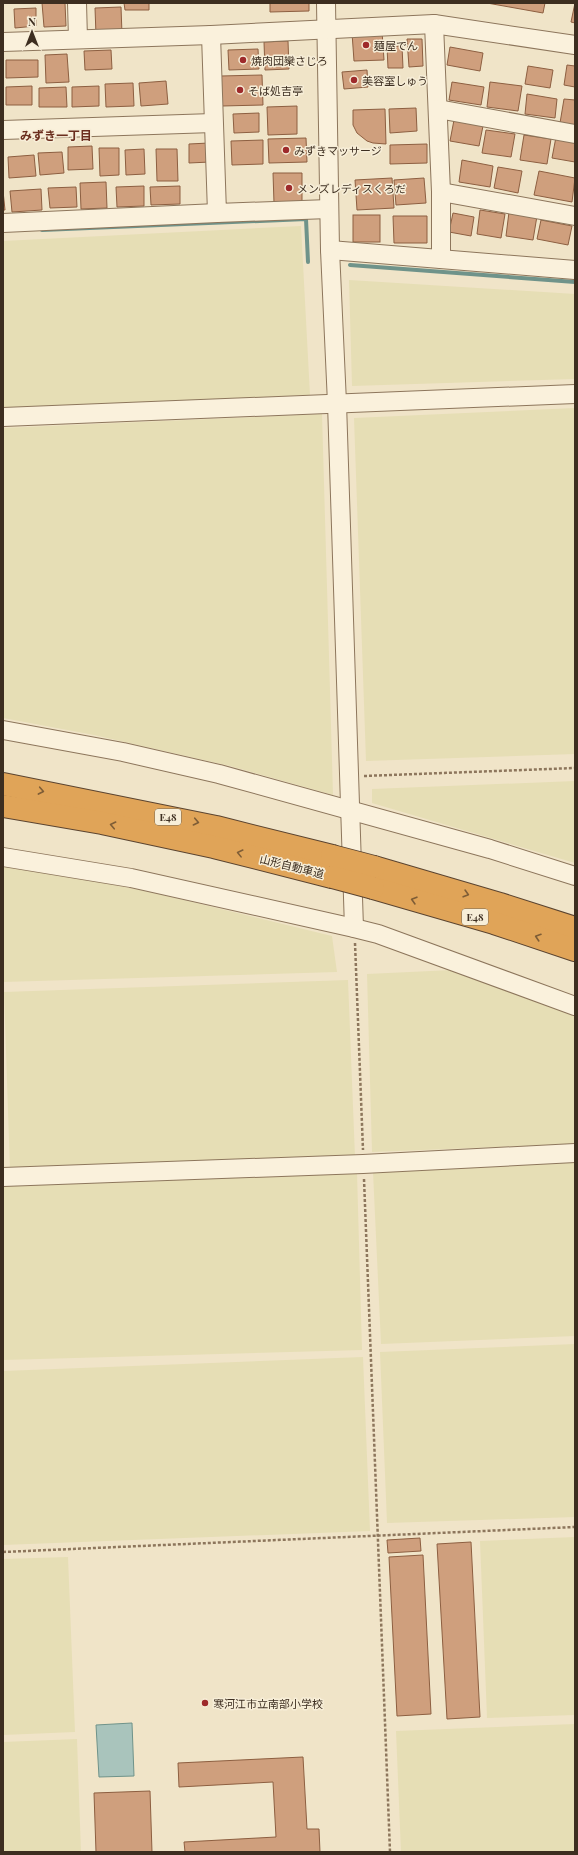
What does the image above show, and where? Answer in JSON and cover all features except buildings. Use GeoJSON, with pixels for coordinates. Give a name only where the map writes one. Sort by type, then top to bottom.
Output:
{"type":"FeatureCollection","features":[{"type":"Feature","properties":{"kind":"highway","name":"山形自動車道"},"geometry":{"type":"LineString","coordinates":[[3,784],[216,827],[332,866],[374,878],[500,904],[575,928]]}},
{"type":"Feature","properties":{"kind":"highway","name":"山形自動車道"},"geometry":{"type":"LineString","coordinates":[[3,806],[102,823],[214,847],[332,866]]}},
{"type":"Feature","properties":{"kind":"highway","name":"山形自動車道"},"geometry":{"type":"LineString","coordinates":[[374,878],[494,923],[575,950]]}},
{"type":"Feature","properties":{"kind":"street"},"geometry":{"type":"LineString","coordinates":[[77,3],[78,39]]}},
{"type":"Feature","properties":{"kind":"street"},"geometry":{"type":"LineString","coordinates":[[326,3],[330,250],[337,403],[354,928]]}},
{"type":"Feature","properties":{"kind":"street"},"geometry":{"type":"LineString","coordinates":[[3,42],[211,35],[434,24],[575,45]]}},
{"type":"Feature","properties":{"kind":"street"},"geometry":{"type":"LineString","coordinates":[[434,24],[441,192],[441,259]]}},
{"type":"Feature","properties":{"kind":"street"},"geometry":{"type":"LineString","coordinates":[[211,35],[217,213]]}},
{"type":"Feature","properties":{"kind":"street"},"geometry":{"type":"LineString","coordinates":[[438,109],[575,134]]}},
{"type":"Feature","properties":{"kind":"street"},"geometry":{"type":"LineString","coordinates":[[3,130],[213,123]]}},
{"type":"Feature","properties":{"kind":"street"},"geometry":{"type":"LineString","coordinates":[[441,192],[575,216]]}},
{"type":"Feature","properties":{"kind":"street"},"geometry":{"type":"LineString","coordinates":[[3,223],[330,209]]}},
{"type":"Feature","properties":{"kind":"street"},"geometry":{"type":"LineString","coordinates":[[330,250],[441,259],[575,267]]}},
{"type":"Feature","properties":{"kind":"street"},"geometry":{"type":"LineString","coordinates":[[3,417],[575,394]]}},
{"type":"Feature","properties":{"kind":"street"},"geometry":{"type":"LineString","coordinates":[[3,730],[123,752],[219,774],[490,849],[575,876]]}},
{"type":"Feature","properties":{"kind":"street"},"geometry":{"type":"LineString","coordinates":[[3,857],[131,878],[378,934],[575,1006]]}},
{"type":"Feature","properties":{"kind":"street"},"geometry":{"type":"LineString","coordinates":[[3,1177],[363,1164],[575,1153]]}},
{"type":"Feature","properties":{"kind":"path"},"geometry":{"type":"LineString","coordinates":[[349,777],[575,768]]}},
{"type":"Feature","properties":{"kind":"path"},"geometry":{"type":"LineString","coordinates":[[354,928],[390,1852]]}},
{"type":"Feature","properties":{"kind":"path"},"geometry":{"type":"LineString","coordinates":[[3,1552],[575,1527]]}},
{"type":"Feature","properties":{"kind":"shaded area"},"geometry":{"type":"Polygon","coordinates":[[[301,226],[310,395],[3,410],[3,241],[301,226]]]}},
{"type":"Feature","properties":{"kind":"shaded area"},"geometry":{"type":"Polygon","coordinates":[[[349,280],[575,294],[575,379],[352,386],[349,280]]]}},
{"type":"Feature","properties":{"kind":"shaded area"},"geometry":{"type":"Polygon","coordinates":[[[575,408],[575,754],[366,761],[354,418],[575,408]]]}},
{"type":"Feature","properties":{"kind":"shaded area"},"geometry":{"type":"Polygon","coordinates":[[[322,414],[333,795],[230,766],[94,735],[3,718],[3,428],[322,414]]]}},
{"type":"Feature","properties":{"kind":"shaded area"},"geometry":{"type":"Polygon","coordinates":[[[575,781],[575,863],[372,803],[372,789],[575,781]]]}},
{"type":"Feature","properties":{"kind":"shaded area"},"geometry":{"type":"Polygon","coordinates":[[[3,865],[23,867],[155,893],[332,936],[337,972],[3,982],[3,865]]]}},
{"type":"Feature","properties":{"kind":"shaded area"},"geometry":{"type":"Polygon","coordinates":[[[452,970],[575,1016],[575,1144],[372,1152],[367,974],[452,970]]]}},
{"type":"Feature","properties":{"kind":"shaded area"},"geometry":{"type":"Polygon","coordinates":[[[348,980],[355,1157],[10,1170],[4,992],[348,980]]]}},
{"type":"Feature","properties":{"kind":"shaded area"},"geometry":{"type":"Polygon","coordinates":[[[575,1162],[575,1336],[381,1344],[373,1172],[575,1162]]]}},
{"type":"Feature","properties":{"kind":"shaded area"},"geometry":{"type":"Polygon","coordinates":[[[357,1172],[362,1350],[3,1360],[3,1182],[357,1172]]]}},
{"type":"Feature","properties":{"kind":"shaded area"},"geometry":{"type":"Polygon","coordinates":[[[575,1344],[575,1517],[387,1523],[380,1352],[575,1344]]]}},
{"type":"Feature","properties":{"kind":"shaded area"},"geometry":{"type":"Polygon","coordinates":[[[363,1357],[370,1531],[3,1545],[3,1371],[363,1357]]]}},
{"type":"Feature","properties":{"kind":"shaded area"},"geometry":{"type":"Polygon","coordinates":[[[575,1537],[575,1715],[487,1718],[480,1541],[575,1537]]]}},
{"type":"Feature","properties":{"kind":"shaded area"},"geometry":{"type":"Polygon","coordinates":[[[68,1557],[75,1732],[3,1735],[3,1559],[68,1557]]]}},
{"type":"Feature","properties":{"kind":"shaded area"},"geometry":{"type":"Polygon","coordinates":[[[575,1724],[575,1852],[401,1852],[396,1731],[575,1724]]]}},
{"type":"Feature","properties":{"kind":"shaded area"},"geometry":{"type":"Polygon","coordinates":[[[77,1739],[81,1852],[3,1852],[3,1742],[77,1739]]]}},
{"type":"Feature","properties":{"kind":"water"},"geometry":{"type":"Polygon","coordinates":[[[132,1723],[134,1776],[99,1777],[96,1725],[132,1723]]]}},
{"type":"Feature","properties":{"kind":"waterway"},"geometry":{"type":"LineString","coordinates":[[42,230],[306,219],[308,262]]}},
{"type":"Feature","properties":{"kind":"waterway"},"geometry":{"type":"LineString","coordinates":[[350,265],[575,282]]}},
{"type":"Feature","properties":{"kind":"place","name":"麺屋でん"},"geometry":{"type":"Point","coordinates":[366,45]}},
{"type":"Feature","properties":{"kind":"place","name":"焼肉団欒さじろ"},"geometry":{"type":"Point","coordinates":[243,60]}},
{"type":"Feature","properties":{"kind":"place","name":"美容室しゅう"},"geometry":{"type":"Point","coordinates":[354,80]}},
{"type":"Feature","properties":{"kind":"place","name":"そば処吉亭"},"geometry":{"type":"Point","coordinates":[240,90]}},
{"type":"Feature","properties":{"kind":"place","name":"みずきマッサージ"},"geometry":{"type":"Point","coordinates":[286,150]}},
{"type":"Feature","properties":{"kind":"place","name":"メンズレディスくろだ"},"geometry":{"type":"Point","coordinates":[289,188]}},
{"type":"Feature","properties":{"kind":"place","name":"寒河江市立南部小学校"},"geometry":{"type":"Point","coordinates":[205,1703]}},
{"type":"Feature","properties":{"kind":"district","name":"みずき一丁目"},"geometry":{"type":"Point","coordinates":[56,135]}}]}
